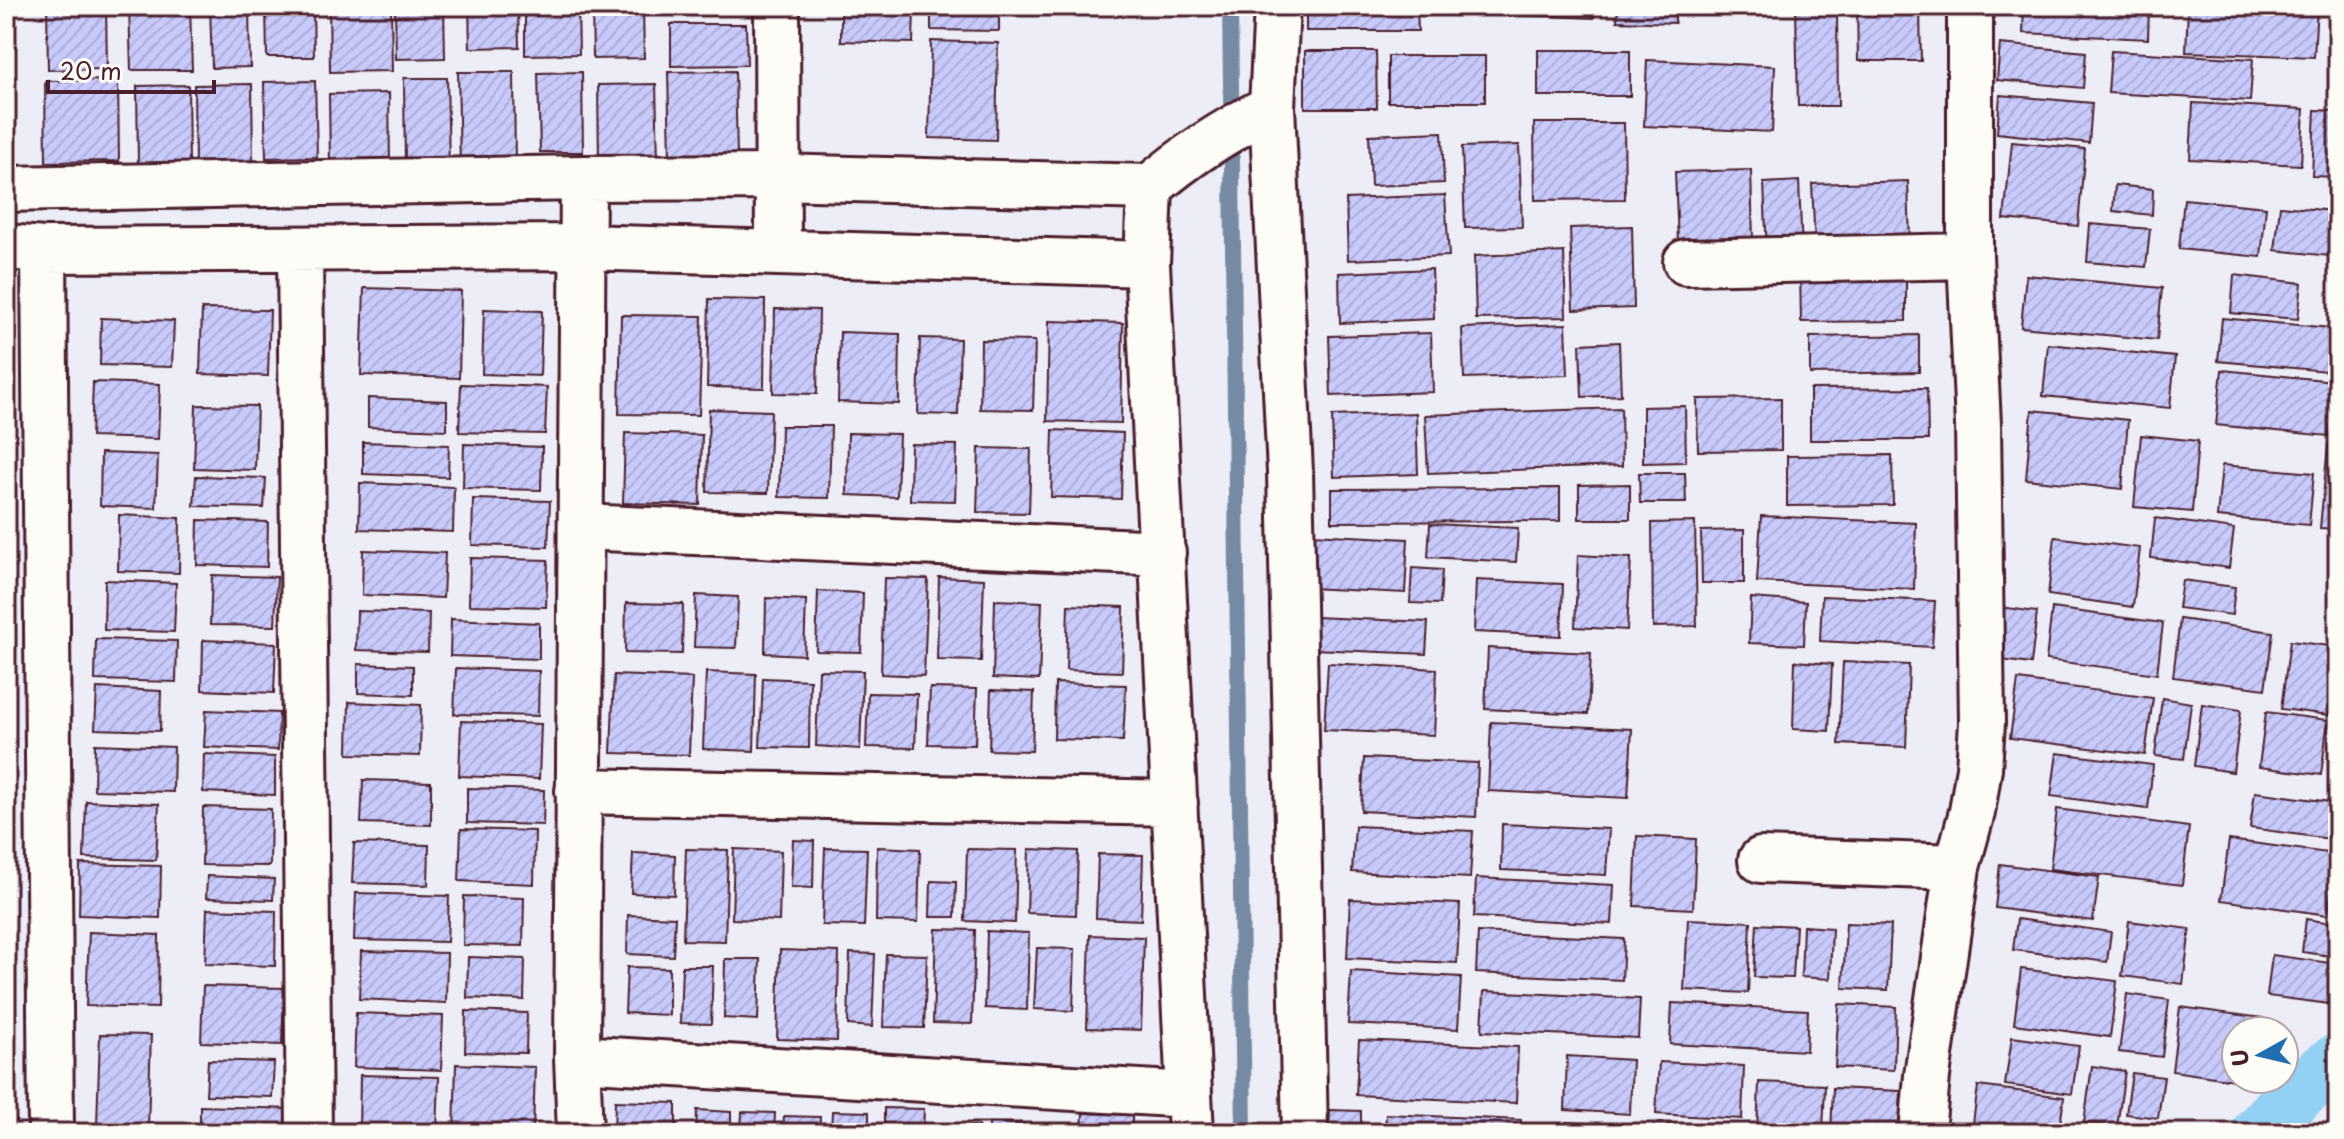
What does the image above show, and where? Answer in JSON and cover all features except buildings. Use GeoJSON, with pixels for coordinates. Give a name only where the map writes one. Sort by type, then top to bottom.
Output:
{"type":"FeatureCollection","features":[{"type":"Feature","properties":{"kind":"street"},"geometry":{"type":"LineString","coordinates":[[777,6],[778,252]]}},
{"type":"Feature","properties":{"kind":"street"},"geometry":{"type":"LineString","coordinates":[[1277,6],[1257,114],[1290,472],[1305,1133]]}},
{"type":"Feature","properties":{"kind":"street"},"geometry":{"type":"LineString","coordinates":[[1922,1133],[1927,1076],[1957,867],[1972,812],[1982,723],[1978,425],[1970,256],[1970,6]]}},
{"type":"Feature","properties":{"kind":"street"},"geometry":{"type":"LineString","coordinates":[[6,189],[583,178],[1165,174],[1257,114]]}},
{"type":"Feature","properties":{"kind":"street"},"geometry":{"type":"LineString","coordinates":[[577,1058],[1190,1114],[1147,264],[1165,174]]}},
{"type":"Feature","properties":{"kind":"street"},"geometry":{"type":"LineString","coordinates":[[580,1133],[577,1058],[583,178]]}},
{"type":"Feature","properties":{"kind":"street"},"geometry":{"type":"LineString","coordinates":[[51,1133],[25,249],[583,247],[1147,264]]}},
{"type":"Feature","properties":{"kind":"street"},"geometry":{"type":"LineString","coordinates":[[300,250],[309,1133]]}},
{"type":"Feature","properties":{"kind":"street"},"geometry":{"type":"LineString","coordinates":[[1686,262],[1970,256]]}},
{"type":"Feature","properties":{"kind":"street"},"geometry":{"type":"LineString","coordinates":[[581,527],[1163,553]]}},
{"type":"Feature","properties":{"kind":"street"},"geometry":{"type":"LineString","coordinates":[[578,791],[1175,803]]}},
{"type":"Feature","properties":{"kind":"street"},"geometry":{"type":"LineString","coordinates":[[1761,860],[1957,867]]}},
{"type":"Feature","properties":{"kind":"waterway"},"geometry":{"type":"LineString","coordinates":[[1230,6],[1244,1133]]}},
{"type":"Feature","properties":{"kind":"waterway"},"geometry":{"type":"LineString","coordinates":[[2260,1133],[2298,1092],[2338,1062]]}}]}
